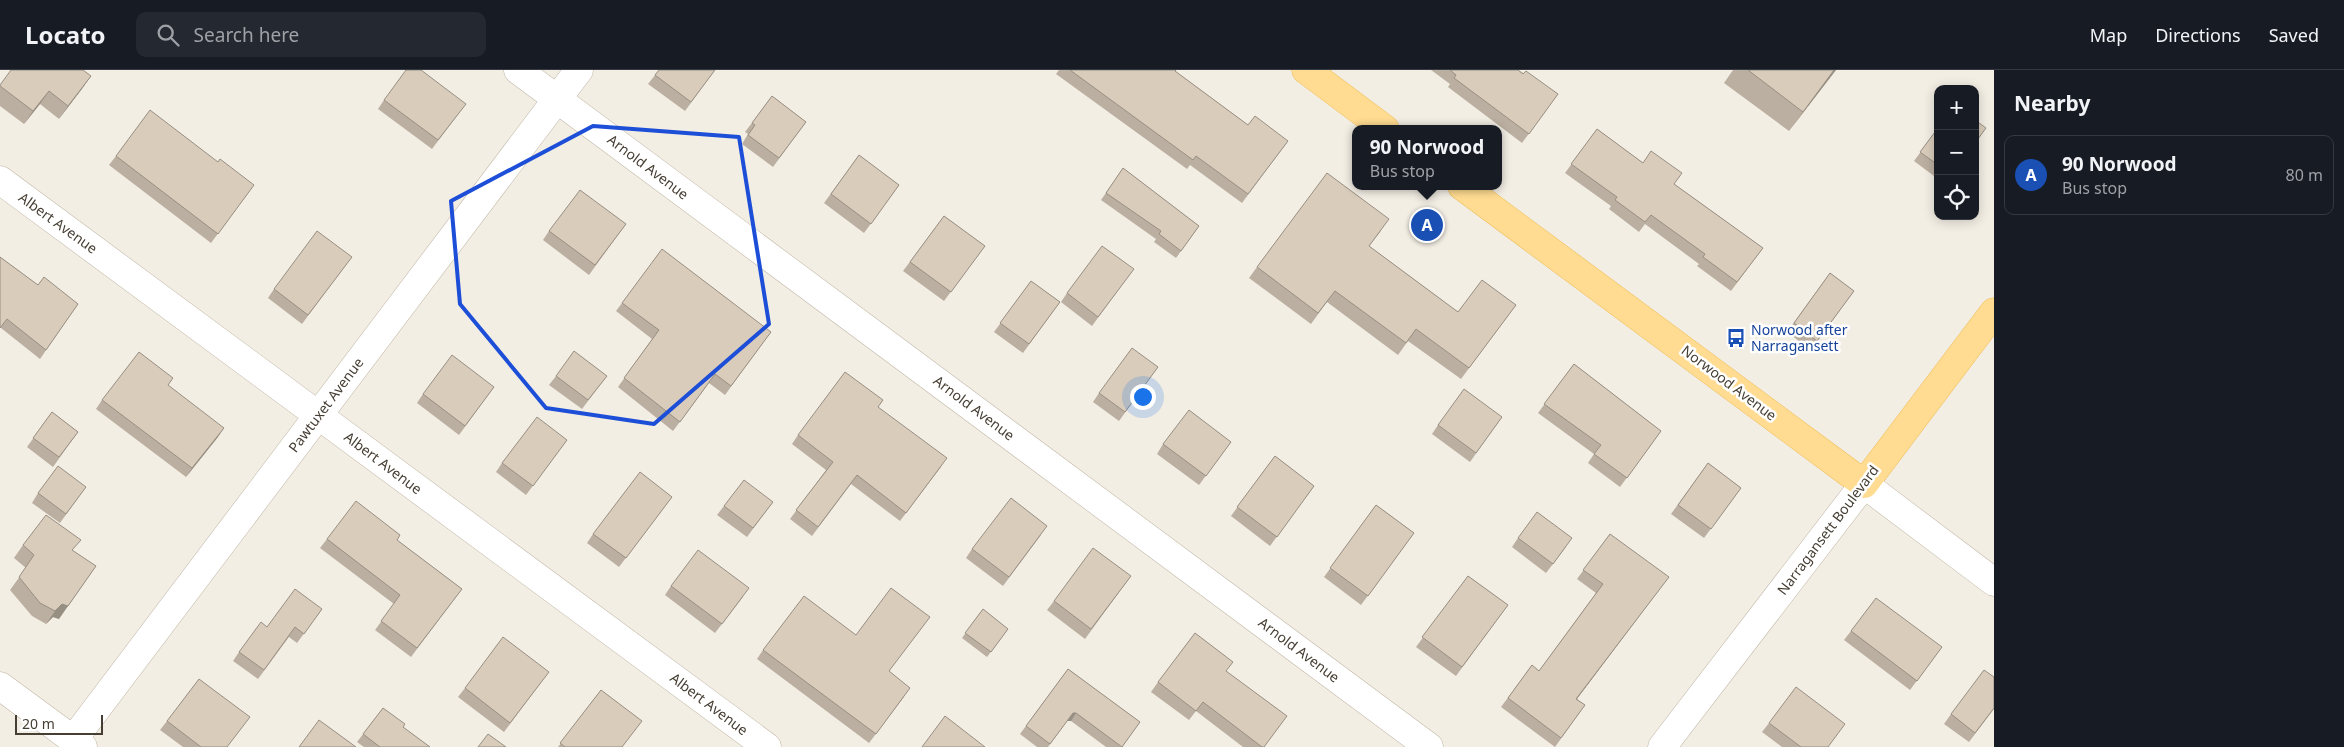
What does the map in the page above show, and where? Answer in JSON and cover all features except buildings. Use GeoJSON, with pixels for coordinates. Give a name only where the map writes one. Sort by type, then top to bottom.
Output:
{"type":"FeatureCollection","features":[{"type":"Feature","properties":{"kind":"main road"},"geometry":{"type":"LineString","coordinates":[[1306,70],[1380,125]]}},
{"type":"Feature","properties":{"kind":"main road","name":"Norwood Avenue"},"geometry":{"type":"LineString","coordinates":[[1467,190],[1864,484]]}},
{"type":"Feature","properties":{"kind":"main road","name":"Narragansett Boulevard"},"geometry":{"type":"LineString","coordinates":[[1864,484],[1994,312]]}},
{"type":"Feature","properties":{"kind":"street","name":"Arnold Avenue"},"geometry":{"type":"LineString","coordinates":[[518,70],[1429,747]]}},
{"type":"Feature","properties":{"kind":"street","name":"Pawtuxet Avenue"},"geometry":{"type":"LineString","coordinates":[[78,743],[318,415],[579,70]]}},
{"type":"Feature","properties":{"kind":"street","name":"Albert Avenue"},"geometry":{"type":"LineString","coordinates":[[0,180],[767,747]]}},
{"type":"Feature","properties":{"kind":"street","name":"Norwood Avenue"},"geometry":{"type":"LineString","coordinates":[[1864,484],[1994,582]]}},
{"type":"Feature","properties":{"kind":"street","name":"Narragansett Boulevard"},"geometry":{"type":"LineString","coordinates":[[1662,747],[1864,484]]}},
{"type":"Feature","properties":{"kind":"street"},"geometry":{"type":"LineString","coordinates":[[0,686],[78,743]]}},
{"type":"Feature","properties":{"kind":"highlighted area"},"geometry":{"type":"Polygon","coordinates":[[[593,126],[739,137],[769,324],[654,424],[546,408],[460,304],[451,201],[593,126]]]}},
{"type":"Feature","properties":{"kind":"place","name":"90 Norwood"},"geometry":{"type":"Point","coordinates":[1427,225]}},
{"type":"Feature","properties":{"kind":"place","name":"Norwood after Narragansett"},"geometry":{"type":"Point","coordinates":[1736,338]}}]}
